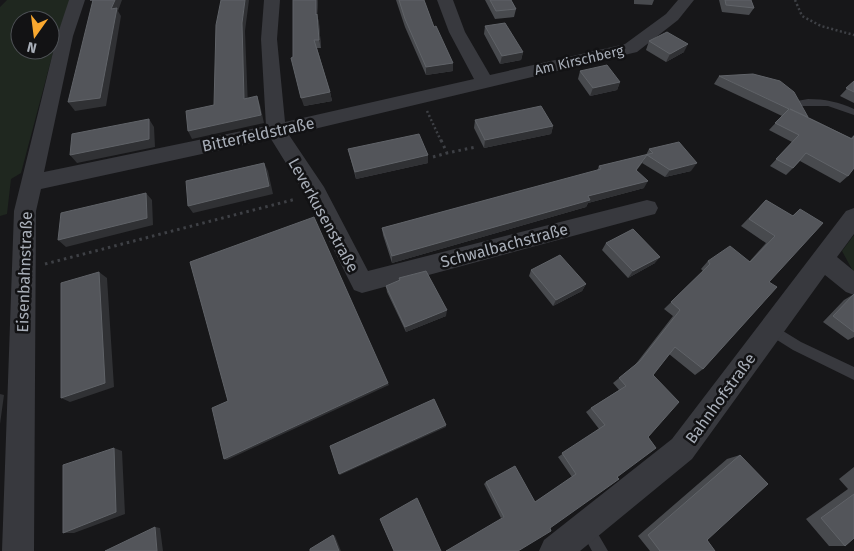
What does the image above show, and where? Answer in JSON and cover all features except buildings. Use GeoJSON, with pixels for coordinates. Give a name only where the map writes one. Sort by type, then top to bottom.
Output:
{"type":"FeatureCollection","features":[{"type":"Feature","properties":{"kind":"street","name":"Eisenbahnstraße"},"geometry":{"type":"LineString","coordinates":[[18,551],[25,211],[65,36],[77,0]]}},
{"type":"Feature","properties":{"kind":"street","name":"Leverkusenstraße"},"geometry":{"type":"LineString","coordinates":[[272,0],[269,38],[276,131],[316,193],[362,283]]}},
{"type":"Feature","properties":{"kind":"street"},"geometry":{"type":"LineString","coordinates":[[445,0],[457,32],[485,82]]}},
{"type":"Feature","properties":{"kind":"street","name":"Am Kirschberg"},"geometry":{"type":"LineString","coordinates":[[485,82],[631,48],[672,17],[686,0]]}},
{"type":"Feature","properties":{"kind":"street","name":"Bitterfeldstraße"},"geometry":{"type":"LineString","coordinates":[[30,183],[276,131],[485,82]]}},
{"type":"Feature","properties":{"kind":"street","name":"Schwalbachstraße"},"geometry":{"type":"LineString","coordinates":[[362,283],[647,208]]}},
{"type":"Feature","properties":{"kind":"street","name":"Bahnhofstraße"},"geometry":{"type":"LineString","coordinates":[[555,551],[682,450],[854,217]]}},
{"type":"Feature","properties":{"kind":"street"},"geometry":{"type":"LineString","coordinates":[[822,258],[854,285]]}},
{"type":"Feature","properties":{"kind":"lane"},"geometry":{"type":"LineString","coordinates":[[800,103],[818,100],[837,104],[854,112]]}},
{"type":"Feature","properties":{"kind":"lane"},"geometry":{"type":"LineString","coordinates":[[770,329],[797,346],[854,374]]}},
{"type":"Feature","properties":{"kind":"lane"},"geometry":{"type":"LineString","coordinates":[[586,526],[600,551]]}},
{"type":"Feature","properties":{"kind":"path"},"geometry":{"type":"LineString","coordinates":[[795,0],[802,16],[821,26],[854,35]]}},
{"type":"Feature","properties":{"kind":"path"},"geometry":{"type":"LineString","coordinates":[[420,97],[447,153]]}},
{"type":"Feature","properties":{"kind":"path"},"geometry":{"type":"LineString","coordinates":[[433,157],[476,147]]}},
{"type":"Feature","properties":{"kind":"path"},"geometry":{"type":"LineString","coordinates":[[24,269],[316,193]]}},
{"type":"Feature","properties":{"kind":"shaded area"},"geometry":{"type":"Polygon","coordinates":[[[7,0],[71,0],[60,28],[60,10],[10,10],[10,60],[51,60],[21,173],[11,179],[7,214],[0,216],[0,7],[7,0]]]}},
{"type":"Feature","properties":{"kind":"shaded area"},"geometry":{"type":"Polygon","coordinates":[[[854,235],[854,273],[842,251],[854,235]]]}}]}
